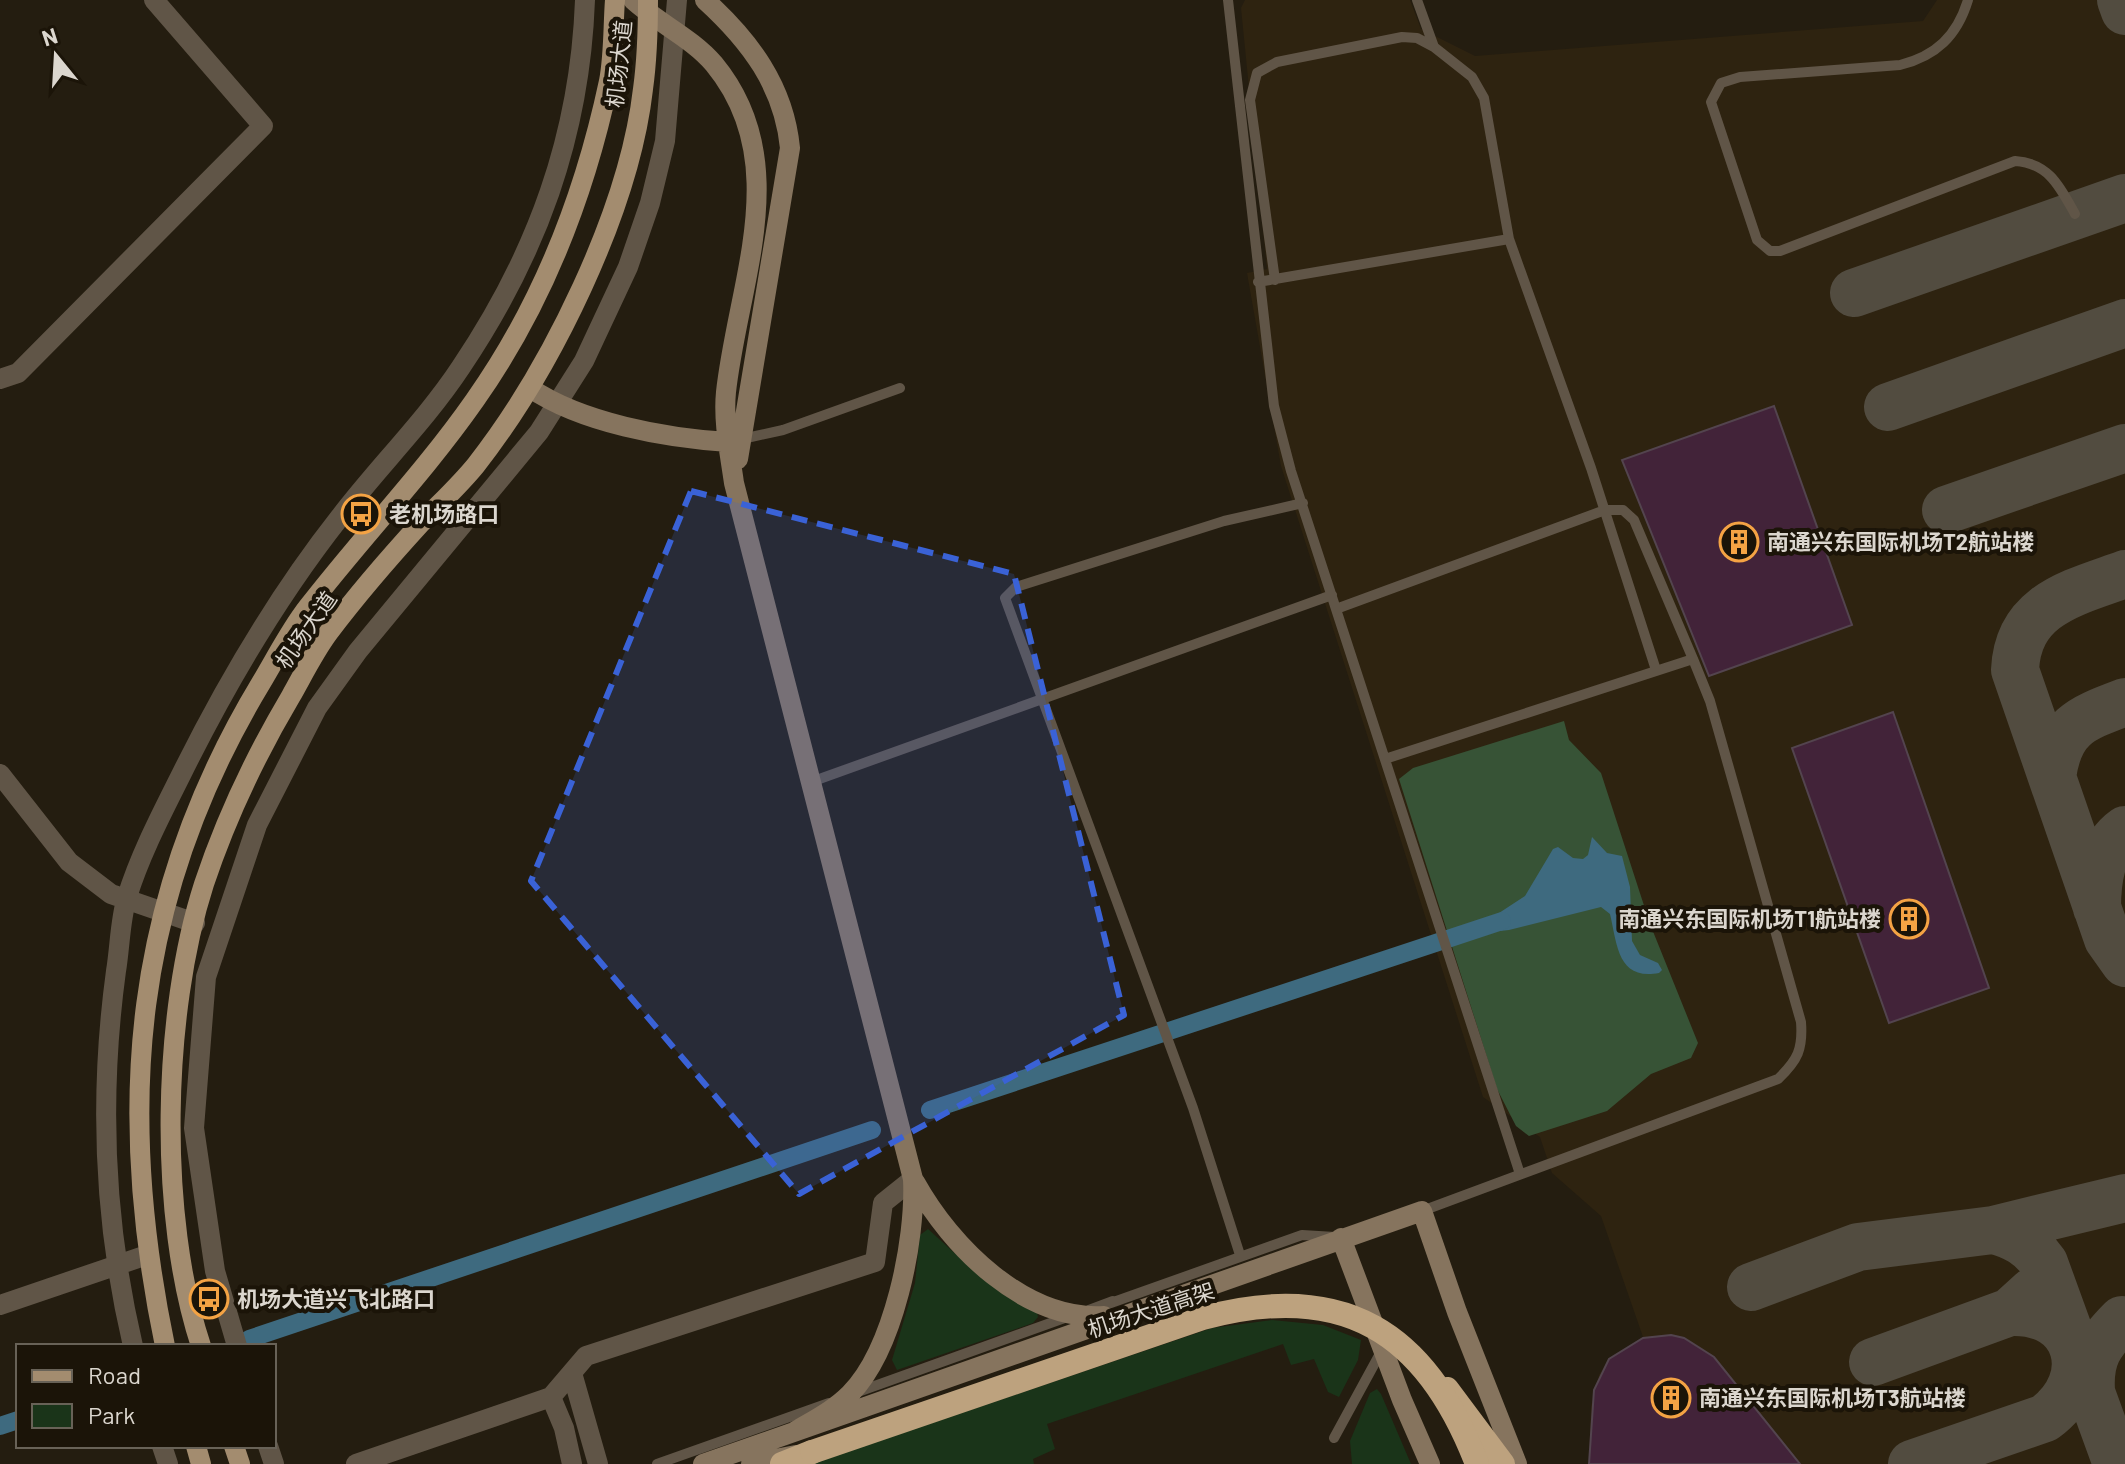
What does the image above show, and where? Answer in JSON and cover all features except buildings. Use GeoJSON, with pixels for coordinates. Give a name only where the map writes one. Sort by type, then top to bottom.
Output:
{"type":"FeatureCollection","features":[{"type":"Feature","properties":{"kind":"highway","name":"机场大道高架"},"geometry":{"type":"LineString","coordinates":[[782,1464],[1240,1308],[1306,1304],[1364,1321],[1416,1358],[1443,1394],[1477,1464]]}},
{"type":"Feature","properties":{"kind":"highway"},"geometry":{"type":"LineString","coordinates":[[1416,1358],[1465,1410],[1503,1464]]}},
{"type":"Feature","properties":{"kind":"main road","name":"机场大道"},"geometry":{"type":"LineString","coordinates":[[165,1344],[147,1255],[139,1159],[140,1062],[152,954],[174,870],[227,739],[306,609],[393,506],[474,402],[541,291],[579,190],[610,78],[615,0]]}},
{"type":"Feature","properties":{"kind":"main road","name":"机场大道"},"geometry":{"type":"LineString","coordinates":[[201,1344],[179,1242],[171,1152],[174,1060],[186,963],[204,885],[256,754],[327,635],[417,528],[475,466],[530,388],[572,305],[618,196],[643,91],[642,3]]}},
{"type":"Feature","properties":{"kind":"street"},"geometry":{"type":"LineString","coordinates":[[0,379],[18,373],[263,126],[154,0]]}},
{"type":"Feature","properties":{"kind":"street"},"geometry":{"type":"LineString","coordinates":[[133,1344],[117,1267],[108,1176],[105,1071],[126,900],[158,821],[248,648],[338,519],[460,368],[523,261],[554,185],[567,138],[583,63],[585,0]]}},
{"type":"Feature","properties":{"kind":"street"},"geometry":{"type":"LineString","coordinates":[[236,1344],[215,1271],[194,1128],[206,977],[257,825],[317,708],[358,651],[539,432],[584,361],[628,267],[650,203],[665,141],[677,0]]}},
{"type":"Feature","properties":{"kind":"street"},"geometry":{"type":"LineString","coordinates":[[705,0],[734,28],[767,70],[787,124],[790,148],[734,440]]}},
{"type":"Feature","properties":{"kind":"street"},"geometry":{"type":"LineString","coordinates":[[642,3],[712,61],[740,104],[756,155],[758,204],[726,394],[734,440],[734,483],[913,1179],[915,1211],[899,1293],[866,1370],[847,1396],[794,1432]]}},
{"type":"Feature","properties":{"kind":"street"},"geometry":{"type":"LineString","coordinates":[[530,388],[557,406],[680,439],[734,440]]}},
{"type":"Feature","properties":{"kind":"street"},"geometry":{"type":"LineString","coordinates":[[0,774],[69,862],[111,894],[195,923]]}},
{"type":"Feature","properties":{"kind":"street"},"geometry":{"type":"LineString","coordinates":[[913,1179],[931,1212],[982,1265],[1052,1310],[1076,1317],[1119,1308],[1422,1211],[1457,1312],[1517,1464]]}},
{"type":"Feature","properties":{"kind":"street"},"geometry":{"type":"LineString","coordinates":[[356,1464],[551,1397],[586,1356],[875,1262],[883,1203],[913,1179]]}},
{"type":"Feature","properties":{"kind":"street"},"geometry":{"type":"LineString","coordinates":[[1341,1238],[1430,1464]]}},
{"type":"Feature","properties":{"kind":"street"},"geometry":{"type":"LineString","coordinates":[[0,1305],[147,1255]]}},
{"type":"Feature","properties":{"kind":"street"},"geometry":{"type":"LineString","coordinates":[[703,1464],[1053,1340],[1119,1308]]}},
{"type":"Feature","properties":{"kind":"street"},"geometry":{"type":"LineString","coordinates":[[572,1373],[598,1464]]}},
{"type":"Feature","properties":{"kind":"street"},"geometry":{"type":"LineString","coordinates":[[551,1397],[572,1464]]}},
{"type":"Feature","properties":{"kind":"street"},"geometry":{"type":"LineString","coordinates":[[751,1464],[812,1452]]}},
{"type":"Feature","properties":{"kind":"lane"},"geometry":{"type":"LineString","coordinates":[[1228,0],[1274,406],[1336,609],[1520,1174]]}},
{"type":"Feature","properties":{"kind":"lane"},"geometry":{"type":"LineString","coordinates":[[1417,0],[1434,47]]}},
{"type":"Feature","properties":{"kind":"lane"},"geometry":{"type":"LineString","coordinates":[[1968,0],[1955,30],[1946,42],[1919,60],[1900,65],[1740,77],[1721,83],[1711,102],[1757,240],[1770,251],[1780,251],[2015,161],[2043,168],[2056,180],[2075,214]]}},
{"type":"Feature","properties":{"kind":"lane"},"geometry":{"type":"LineString","coordinates":[[1275,280],[1250,100],[1257,73],[1277,62],[1402,37],[1417,38],[1434,47],[1472,77],[1484,98],[1509,239],[1605,510],[1656,670]]}},
{"type":"Feature","properties":{"kind":"lane"},"geometry":{"type":"LineString","coordinates":[[1258,282],[1509,239]]}},
{"type":"Feature","properties":{"kind":"lane"},"geometry":{"type":"LineString","coordinates":[[734,440],[783,430],[900,388]]}},
{"type":"Feature","properties":{"kind":"lane"},"geometry":{"type":"LineString","coordinates":[[1240,1255],[1180,1072],[1006,604],[1010,590],[1224,521],[1303,503]]}},
{"type":"Feature","properties":{"kind":"lane"},"geometry":{"type":"LineString","coordinates":[[1336,609],[1605,510],[1623,510],[1634,520],[1710,701],[1797,1003],[1803,1045],[1797,1061],[1778,1079],[1422,1211]]}},
{"type":"Feature","properties":{"kind":"lane"},"geometry":{"type":"LineString","coordinates":[[811,782],[1332,595]]}},
{"type":"Feature","properties":{"kind":"lane"},"geometry":{"type":"LineString","coordinates":[[1385,759],[1693,659]]}},
{"type":"Feature","properties":{"kind":"lane"},"geometry":{"type":"LineString","coordinates":[[1119,1308],[1240,1255],[1302,1235],[1324,1234],[1341,1238]]}},
{"type":"Feature","properties":{"kind":"lane"},"geometry":{"type":"LineString","coordinates":[[1053,1340],[1076,1317]]}},
{"type":"Feature","properties":{"kind":"lane"},"geometry":{"type":"LineString","coordinates":[[657,1464],[1076,1317]]}},
{"type":"Feature","properties":{"kind":"lane"},"geometry":{"type":"LineString","coordinates":[[1334,1438],[1383,1349]]}},
{"type":"Feature","properties":{"kind":"highlighted area"},"geometry":{"type":"Polygon","coordinates":[[[691,491],[1014,574],[1124,1015],[799,1194],[531,881],[691,491]]]}},
{"type":"Feature","properties":{"kind":"shaded area"},"geometry":{"type":"Polygon","coordinates":[[[1245,0],[1410,0],[1421,29],[1475,56],[1923,21],[1937,0],[2125,0],[2125,1464],[1589,1464],[1591,1406],[1599,1375],[1609,1359],[1643,1337],[1601,1216],[1552,1173],[1540,1137],[1483,1097],[1281,466],[1247,273],[1267,269],[1241,8],[1245,0]]]}},
{"type":"Feature","properties":{"kind":"green space"},"geometry":{"type":"Polygon","coordinates":[[[1564,721],[1569,740],[1601,773],[1650,924],[1698,1043],[1691,1058],[1651,1074],[1607,1111],[1529,1136],[1516,1126],[1497,1089],[1399,779],[1413,768],[1564,721]]]}},
{"type":"Feature","properties":{"kind":"green space"},"geometry":{"type":"Polygon","coordinates":[[[928,1229],[960,1258],[1037,1312],[1038,1317],[1033,1323],[897,1370],[892,1360],[915,1283],[920,1235],[928,1229]]]}},
{"type":"Feature","properties":{"kind":"green space"},"geometry":{"type":"Polygon","coordinates":[[[1272,1320],[1323,1325],[1361,1340],[1358,1360],[1339,1397],[1328,1392],[1314,1359],[1291,1365],[1283,1344],[1047,1424],[1055,1449],[1033,1459],[1034,1464],[811,1464],[1212,1328],[1272,1320]]]}},
{"type":"Feature","properties":{"kind":"green space"},"geometry":{"type":"Polygon","coordinates":[[[1377,1389],[1411,1464],[1352,1464],[1350,1441],[1370,1393],[1377,1389]]]}},
{"type":"Feature","properties":{"kind":"water"},"geometry":{"type":"Polygon","coordinates":[[[1592,837],[1607,853],[1622,856],[1630,887],[1632,941],[1640,955],[1658,963],[1662,970],[1659,973],[1645,974],[1627,965],[1618,948],[1610,914],[1601,907],[1509,930],[1500,931],[1495,924],[1499,913],[1525,896],[1553,849],[1558,847],[1573,858],[1583,859],[1588,855],[1592,837]]]}},
{"type":"Feature","properties":{"kind":"waterway"},"geometry":{"type":"LineString","coordinates":[[930,1110],[1502,921]]}},
{"type":"Feature","properties":{"kind":"waterway"},"geometry":{"type":"LineString","coordinates":[[249,1339],[872,1130]]}},
{"type":"Feature","properties":{"kind":"waterway"},"geometry":{"type":"LineString","coordinates":[[0,1426],[16,1421]]}},
{"type":"Feature","properties":{"kind":"taxiway"},"geometry":{"type":"LineString","coordinates":[[2121,0],[2125,11]]}},
{"type":"Feature","properties":{"kind":"taxiway"},"geometry":{"type":"LineString","coordinates":[[1854,293],[2125,198]]}},
{"type":"Feature","properties":{"kind":"taxiway"},"geometry":{"type":"LineString","coordinates":[[1888,407],[2125,323]]}},
{"type":"Feature","properties":{"kind":"taxiway"},"geometry":{"type":"LineString","coordinates":[[1946,510],[2125,448]]}},
{"type":"Feature","properties":{"kind":"taxiway"},"geometry":{"type":"LineString","coordinates":[[2125,574],[2068,595],[2037,616],[2018,648],[2015,670],[2108,939],[2125,963]]}},
{"type":"Feature","properties":{"kind":"taxiway"},"geometry":{"type":"LineString","coordinates":[[2052,777],[2055,760],[2066,735],[2084,720],[2125,702]]}},
{"type":"Feature","properties":{"kind":"taxiway"},"geometry":{"type":"LineString","coordinates":[[2097,908],[2102,865],[2110,845],[2125,830]]}},
{"type":"Feature","properties":{"kind":"taxiway"},"geometry":{"type":"LineString","coordinates":[[1993,1230],[2125,1198]]}},
{"type":"Feature","properties":{"kind":"taxiway"},"geometry":{"type":"LineString","coordinates":[[1751,1287],[1858,1247],[1993,1230],[2015,1238],[2034,1251],[2044,1263],[2117,1464]]}},
{"type":"Feature","properties":{"kind":"taxiway"},"geometry":{"type":"LineString","coordinates":[[1873,1362],[2010,1312],[2032,1292]]}},
{"type":"Feature","properties":{"kind":"taxiway"},"geometry":{"type":"LineString","coordinates":[[1912,1464],[2045,1418],[2062,1402],[2072,1385],[2076,1367],[2074,1349],[2066,1334],[2052,1322],[2034,1314],[2010,1312]]}},
{"type":"Feature","properties":{"kind":"taxiway"},"geometry":{"type":"LineString","coordinates":[[2091,1390],[2097,1352],[2122,1320]]}},
{"type":"Feature","properties":{"kind":"place","name":"老机场路口"},"geometry":{"type":"Point","coordinates":[361,514]}},
{"type":"Feature","properties":{"kind":"place","name":"南通兴东国际机场T2航站楼"},"geometry":{"type":"Point","coordinates":[1739,542]}},
{"type":"Feature","properties":{"kind":"place","name":"南通兴东国际机场T1航站楼"},"geometry":{"type":"Point","coordinates":[1909,919]}},
{"type":"Feature","properties":{"kind":"place","name":"机场大道兴飞北路口"},"geometry":{"type":"Point","coordinates":[209,1299]}},
{"type":"Feature","properties":{"kind":"place","name":"南通兴东国际机场T3航站楼"},"geometry":{"type":"Point","coordinates":[1671,1398]}}]}
